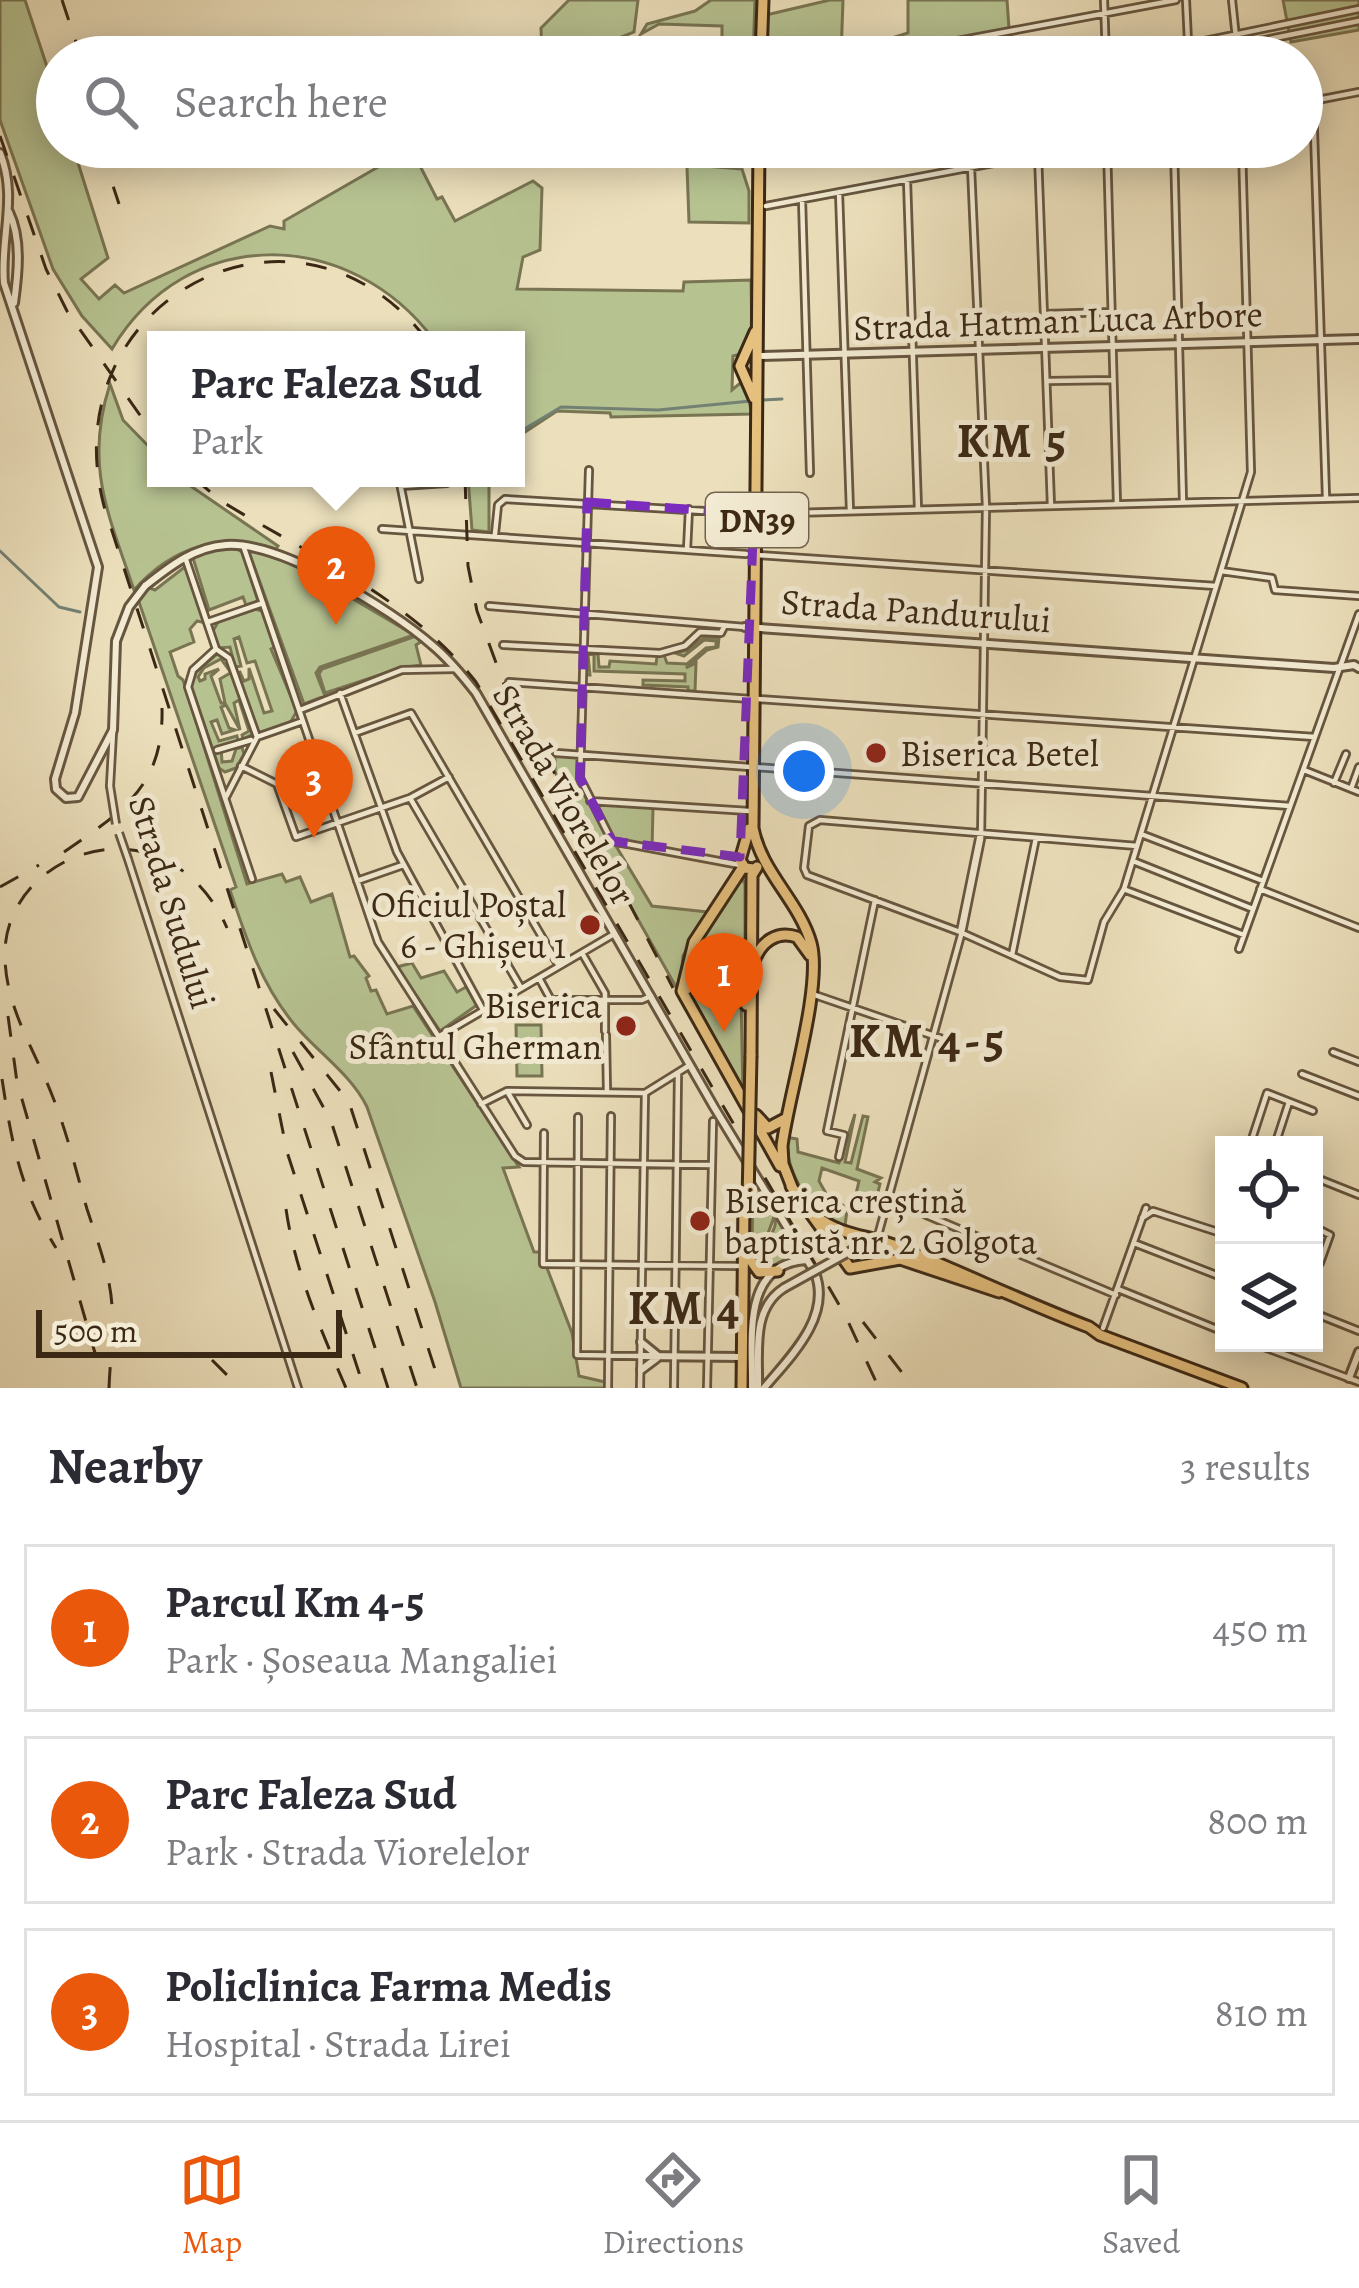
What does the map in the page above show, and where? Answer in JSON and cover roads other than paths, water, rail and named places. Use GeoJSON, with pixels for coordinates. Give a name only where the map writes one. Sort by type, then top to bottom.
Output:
{"type":"FeatureCollection","features":[{"type":"Feature","properties":{"kind":"main road"},"geometry":{"type":"LineString","coordinates":[[759,36],[760,0]]}},
{"type":"Feature","properties":{"kind":"main road","name":"DN39"},"geometry":{"type":"LineString","coordinates":[[751,627],[757,168]]}},
{"type":"Feature","properties":{"kind":"main road","name":"DN39"},"geometry":{"type":"LineString","coordinates":[[744,865],[759,855],[753,828],[752,767],[754,399],[742,372],[756,329],[757,168]]}},
{"type":"Feature","properties":{"kind":"main road"},"geometry":{"type":"LineString","coordinates":[[744,359],[758,356]]}},
{"type":"Feature","properties":{"kind":"main road"},"geometry":{"type":"LineString","coordinates":[[742,372],[750,376],[758,370]]}},
{"type":"Feature","properties":{"kind":"main road","name":"DN39"},"geometry":{"type":"LineString","coordinates":[[752,767],[744,865],[749,1056],[742,1363],[753,1388]]}},
{"type":"Feature","properties":{"kind":"main road"},"geometry":{"type":"LineString","coordinates":[[779,1158],[813,967],[806,932],[759,855],[744,865],[694,942],[686,976],[688,1006],[792,1187],[845,1264],[855,1269],[883,1259],[900,1259],[1100,1330],[1242,1388]]}},
{"type":"Feature","properties":{"kind":"main road"},"geometry":{"type":"LineString","coordinates":[[724,862],[744,865]]}},
{"type":"Feature","properties":{"kind":"main road","name":"DN39"},"geometry":{"type":"LineString","coordinates":[[744,865],[752,887],[751,972]]}},
{"type":"Feature","properties":{"kind":"main road"},"geometry":{"type":"LineString","coordinates":[[749,1056],[751,972],[763,945],[786,934],[802,942],[813,967]]}},
{"type":"Feature","properties":{"kind":"main road"},"geometry":{"type":"LineString","coordinates":[[686,976],[707,965],[724,967],[741,984],[748,1013]]}},
{"type":"Feature","properties":{"kind":"main road"},"geometry":{"type":"LineString","coordinates":[[731,1082],[769,1128],[787,1116]]}},
{"type":"Feature","properties":{"kind":"main road"},"geometry":{"type":"LineString","coordinates":[[756,1115],[766,1143]]}},
{"type":"Feature","properties":{"kind":"main road"},"geometry":{"type":"LineString","coordinates":[[766,1143],[787,1116]]}},
{"type":"Feature","properties":{"kind":"main road"},"geometry":{"type":"LineString","coordinates":[[800,1200],[824,1223],[845,1233],[975,1278],[999,1292]]}},
{"type":"Feature","properties":{"kind":"main road"},"geometry":{"type":"LineString","coordinates":[[746,1201],[753,1388]]}},
{"type":"Feature","properties":{"kind":"main road"},"geometry":{"type":"LineString","coordinates":[[835,1250],[837,1238],[845,1233]]}},
{"type":"Feature","properties":{"kind":"main road"},"geometry":{"type":"LineString","coordinates":[[747,1255],[759,1272],[778,1271]]}},
{"type":"Feature","properties":{"kind":"street"},"geometry":{"type":"LineString","coordinates":[[1104,0],[1106,36]]}},
{"type":"Feature","properties":{"kind":"street"},"geometry":{"type":"LineString","coordinates":[[985,36],[1176,0]]}},
{"type":"Feature","properties":{"kind":"street"},"geometry":{"type":"LineString","coordinates":[[1186,0],[1188,36]]}},
{"type":"Feature","properties":{"kind":"street"},"geometry":{"type":"LineString","coordinates":[[1232,0],[1236,35]]}},
{"type":"Feature","properties":{"kind":"street"},"geometry":{"type":"LineString","coordinates":[[1231,36],[1359,9]]}},
{"type":"Feature","properties":{"kind":"street"},"geometry":{"type":"LineString","coordinates":[[1286,36],[1359,21]]}},
{"type":"Feature","properties":{"kind":"street"},"geometry":{"type":"LineString","coordinates":[[1323,99],[1359,92]]}},
{"type":"Feature","properties":{"kind":"street","name":"Strada Sudului"},"geometry":{"type":"LineString","coordinates":[[0,153],[10,190],[1,254],[4,283],[98,567],[72,731],[55,779],[62,796],[78,796],[113,730]]}},
{"type":"Feature","properties":{"kind":"street"},"geometry":{"type":"LineString","coordinates":[[766,206],[966,168]]}},
{"type":"Feature","properties":{"kind":"street"},"geometry":{"type":"LineString","coordinates":[[753,1388],[761,1316],[769,1299],[858,1246],[880,1243],[892,1183],[937,1037],[980,834],[986,507],[971,168]]}},
{"type":"Feature","properties":{"kind":"street"},"geometry":{"type":"LineString","coordinates":[[1039,168],[1051,506]]}},
{"type":"Feature","properties":{"kind":"street"},"geometry":{"type":"LineString","coordinates":[[1108,168],[1117,504]]}},
{"type":"Feature","properties":{"kind":"street"},"geometry":{"type":"LineString","coordinates":[[1175,168],[1183,502]]}},
{"type":"Feature","properties":{"kind":"street"},"geometry":{"type":"LineString","coordinates":[[1137,846],[820,820],[808,826],[804,868],[807,874],[960,932],[1060,977],[1088,980],[1104,922],[1124,890],[1252,464],[1243,168]]}},
{"type":"Feature","properties":{"kind":"street"},"geometry":{"type":"LineString","coordinates":[[1315,168],[1326,498]]}},
{"type":"Feature","properties":{"kind":"street"},"geometry":{"type":"LineString","coordinates":[[907,180],[918,509]]}},
{"type":"Feature","properties":{"kind":"street"},"geometry":{"type":"LineString","coordinates":[[839,192],[850,511]]}},
{"type":"Feature","properties":{"kind":"street"},"geometry":{"type":"LineString","coordinates":[[802,199],[810,473]]}},
{"type":"Feature","properties":{"kind":"street","name":"Strada Sudului"},"geometry":{"type":"LineString","coordinates":[[9,212],[16,226],[14,306]]}},
{"type":"Feature","properties":{"kind":"street"},"geometry":{"type":"LineString","coordinates":[[0,296],[14,306]]}},
{"type":"Feature","properties":{"kind":"street"},"geometry":{"type":"LineString","coordinates":[[1046,314],[1111,311]]}},
{"type":"Feature","properties":{"kind":"street","name":"Strada Hatman Luca Arbore"},"geometry":{"type":"LineString","coordinates":[[758,356],[1359,339]]}},
{"type":"Feature","properties":{"kind":"street"},"geometry":{"type":"LineString","coordinates":[[1048,381],[1113,380]]}},
{"type":"Feature","properties":{"kind":"street"},"geometry":{"type":"LineString","coordinates":[[589,470],[580,778],[612,841],[744,865]]}},
{"type":"Feature","properties":{"kind":"street"},"geometry":{"type":"LineString","coordinates":[[401,487],[419,580]]}},
{"type":"Feature","properties":{"kind":"street"},"geometry":{"type":"LineString","coordinates":[[495,537],[502,500],[755,514],[1359,498]]}},
{"type":"Feature","properties":{"kind":"street"},"geometry":{"type":"LineString","coordinates":[[687,550],[689,509]]}},
{"type":"Feature","properties":{"kind":"street"},"geometry":{"type":"LineString","coordinates":[[382,529],[1216,586]]}},
{"type":"Feature","properties":{"kind":"street"},"geometry":{"type":"LineString","coordinates":[[113,730],[116,641],[124,617],[145,586],[185,557],[209,547],[243,544],[386,956],[521,1162],[709,1165]]}},
{"type":"Feature","properties":{"kind":"street","name":"Strada Viorelelor"},"geometry":{"type":"LineString","coordinates":[[243,544],[278,552],[413,629],[458,669],[806,1260]]}},
{"type":"Feature","properties":{"kind":"street"},"geometry":{"type":"LineString","coordinates":[[185,557],[216,649],[230,658],[255,739],[226,797]]}},
{"type":"Feature","properties":{"kind":"street"},"geometry":{"type":"LineString","coordinates":[[1221,571],[1272,578],[1275,590],[1359,596]]}},
{"type":"Feature","properties":{"kind":"street"},"geometry":{"type":"LineString","coordinates":[[208,622],[263,603]]}},
{"type":"Feature","properties":{"kind":"street","name":"Strada Pandurului"},"geometry":{"type":"LineString","coordinates":[[489,606],[700,621],[724,627],[1340,668]]}},
{"type":"Feature","properties":{"kind":"street"},"geometry":{"type":"LineString","coordinates":[[1239,949],[1359,614]]}},
{"type":"Feature","properties":{"kind":"street"},"geometry":{"type":"LineString","coordinates":[[700,621],[700,632]]}},
{"type":"Feature","properties":{"kind":"street"},"geometry":{"type":"LineString","coordinates":[[503,645],[660,653],[685,646],[700,632],[721,633],[724,627]]}},
{"type":"Feature","properties":{"kind":"street"},"geometry":{"type":"LineString","coordinates":[[216,649],[188,681],[252,879]]}},
{"type":"Feature","properties":{"kind":"street"},"geometry":{"type":"LineString","coordinates":[[1346,650],[1356,666]]}},
{"type":"Feature","properties":{"kind":"street"},"geometry":{"type":"LineString","coordinates":[[1340,668],[1356,666]]}},
{"type":"Feature","properties":{"kind":"street"},"geometry":{"type":"LineString","coordinates":[[300,710],[402,670],[458,669]]}},
{"type":"Feature","properties":{"kind":"street"},"geometry":{"type":"LineString","coordinates":[[509,682],[1315,737]]}},
{"type":"Feature","properties":{"kind":"street"},"geometry":{"type":"LineString","coordinates":[[340,693],[403,865],[483,1010]]}},
{"type":"Feature","properties":{"kind":"street"},"geometry":{"type":"LineString","coordinates":[[355,733],[411,712],[559,966]]}},
{"type":"Feature","properties":{"kind":"street"},"geometry":{"type":"LineString","coordinates":[[214,751],[302,722]]}},
{"type":"Feature","properties":{"kind":"street","name":"Strada Sudului"},"geometry":{"type":"LineString","coordinates":[[113,730],[110,786],[116,824],[298,1388]]}},
{"type":"Feature","properties":{"kind":"street"},"geometry":{"type":"LineString","coordinates":[[556,753],[1290,806]]}},
{"type":"Feature","properties":{"kind":"street"},"geometry":{"type":"LineString","coordinates":[[1334,783],[1346,754]]}},
{"type":"Feature","properties":{"kind":"street"},"geometry":{"type":"LineString","coordinates":[[241,766],[277,784],[296,837],[410,798],[449,777]]}},
{"type":"Feature","properties":{"kind":"street"},"geometry":{"type":"LineString","coordinates":[[1351,789],[1359,767]]}},
{"type":"Feature","properties":{"kind":"street"},"geometry":{"type":"LineString","coordinates":[[1304,770],[1359,792]]}},
{"type":"Feature","properties":{"kind":"street"},"geometry":{"type":"LineString","coordinates":[[410,798],[521,988]]}},
{"type":"Feature","properties":{"kind":"street"},"geometry":{"type":"LineString","coordinates":[[590,801],[749,811]]}},
{"type":"Feature","properties":{"kind":"street"},"geometry":{"type":"LineString","coordinates":[[1141,834],[1359,928]]}},
{"type":"Feature","properties":{"kind":"street"},"geometry":{"type":"LineString","coordinates":[[1012,955],[1036,838]]}},
{"type":"Feature","properties":{"kind":"street"},"geometry":{"type":"LineString","coordinates":[[1132,861],[1253,909]]}},
{"type":"Feature","properties":{"kind":"street"},"geometry":{"type":"LineString","coordinates":[[357,880],[403,865]]}},
{"type":"Feature","properties":{"kind":"street"},"geometry":{"type":"LineString","coordinates":[[1124,890],[1244,935]]}},
{"type":"Feature","properties":{"kind":"street"},"geometry":{"type":"LineString","coordinates":[[839,1157],[844,1135],[827,1131],[875,900]]}},
{"type":"Feature","properties":{"kind":"street"},"geometry":{"type":"LineString","coordinates":[[438,1037],[615,933]]}},
{"type":"Feature","properties":{"kind":"street"},"geometry":{"type":"LineString","coordinates":[[582,953],[605,1000],[607,1092]]}},
{"type":"Feature","properties":{"kind":"street"},"geometry":{"type":"LineString","coordinates":[[539,977],[551,1000],[651,996]]}},
{"type":"Feature","properties":{"kind":"street"},"geometry":{"type":"LineString","coordinates":[[810,993],[937,1037]]}},
{"type":"Feature","properties":{"kind":"street"},"geometry":{"type":"LineString","coordinates":[[1333,1052],[1359,1062]]}},
{"type":"Feature","properties":{"kind":"street"},"geometry":{"type":"LineString","coordinates":[[481,1104],[507,1091],[645,1094],[690,1066]]}},
{"type":"Feature","properties":{"kind":"street"},"geometry":{"type":"LineString","coordinates":[[674,1388],[678,1073]]}},
{"type":"Feature","properties":{"kind":"street"},"geometry":{"type":"LineString","coordinates":[[1302,1074],[1359,1096]]}},
{"type":"Feature","properties":{"kind":"street"},"geometry":{"type":"LineString","coordinates":[[507,1091],[527,1125]]}},
{"type":"Feature","properties":{"kind":"street"},"geometry":{"type":"LineString","coordinates":[[640,1388],[645,1094]]}},
{"type":"Feature","properties":{"kind":"street"},"geometry":{"type":"LineString","coordinates":[[1253,1136],[1268,1094],[1313,1111]]}},
{"type":"Feature","properties":{"kind":"street"},"geometry":{"type":"LineString","coordinates":[[1278,1136],[1289,1102]]}},
{"type":"Feature","properties":{"kind":"street"},"geometry":{"type":"LineString","coordinates":[[608,1388],[611,1116]]}},
{"type":"Feature","properties":{"kind":"street"},"geometry":{"type":"LineString","coordinates":[[578,1118],[577,1355],[724,1357],[742,1363]]}},
{"type":"Feature","properties":{"kind":"street"},"geometry":{"type":"LineString","coordinates":[[707,1388],[713,1121]]}},
{"type":"Feature","properties":{"kind":"street"},"geometry":{"type":"LineString","coordinates":[[544,1133],[543,1264],[740,1266]]}},
{"type":"Feature","properties":{"kind":"street"},"geometry":{"type":"LineString","coordinates":[[883,1180],[892,1183]]}},
{"type":"Feature","properties":{"kind":"street"},"geometry":{"type":"LineString","coordinates":[[1323,1181],[1359,1195]]}},
{"type":"Feature","properties":{"kind":"street"},"geometry":{"type":"LineString","coordinates":[[888,1199],[1215,1329]]}},
{"type":"Feature","properties":{"kind":"street"},"geometry":{"type":"LineString","coordinates":[[1100,1330],[1146,1208]]}},
{"type":"Feature","properties":{"kind":"street"},"geometry":{"type":"LineString","coordinates":[[1142,1218],[1154,1211],[1215,1231]]}},
{"type":"Feature","properties":{"kind":"street"},"geometry":{"type":"LineString","coordinates":[[1134,1243],[1215,1274]]}},
{"type":"Feature","properties":{"kind":"street"},"geometry":{"type":"LineString","coordinates":[[792,1262],[797,1246]]}},
{"type":"Feature","properties":{"kind":"street"},"geometry":{"type":"LineString","coordinates":[[806,1260],[819,1283],[818,1305],[802,1342],[753,1388],[754,1297],[765,1280],[792,1262],[806,1260]]}},
{"type":"Feature","properties":{"kind":"street"},"geometry":{"type":"LineString","coordinates":[[1323,1317],[1359,1331]]}},
{"type":"Feature","properties":{"kind":"street"},"geometry":{"type":"LineString","coordinates":[[641,1342],[660,1356]]}},
{"type":"Feature","properties":{"kind":"street"},"geometry":{"type":"LineString","coordinates":[[1278,1352],[1359,1382]]}},
{"type":"Feature","properties":{"kind":"street"},"geometry":{"type":"LineString","coordinates":[[1349,1378],[1359,1352]]}},
{"type":"Feature","properties":{"kind":"street"},"geometry":{"type":"LineString","coordinates":[[641,1370],[660,1356]]}},
{"type":"Feature","properties":{"kind":"waterway"},"geometry":{"type":"LineString","coordinates":[[763,400],[782,399]]}},
{"type":"Feature","properties":{"kind":"waterway"},"geometry":{"type":"LineString","coordinates":[[525,429],[561,407],[658,410],[751,401]]}},
{"type":"Feature","properties":{"kind":"waterway"},"geometry":{"type":"LineString","coordinates":[[0,551],[59,607],[80,612]]}},
{"type":"Feature","properties":{"kind":"railway"},"geometry":{"type":"LineString","coordinates":[[62,0],[74,36]]}},
{"type":"Feature","properties":{"kind":"railway"},"geometry":{"type":"LineString","coordinates":[[0,136],[46,269],[67,311],[147,425]]}},
{"type":"Feature","properties":{"kind":"railway"},"geometry":{"type":"LineString","coordinates":[[107,168],[119,204]]}},
{"type":"Feature","properties":{"kind":"railway"},"geometry":{"type":"LineString","coordinates":[[388,1388],[104,506],[97,433],[113,369],[148,318],[196,282],[253,264],[314,265],[374,290],[417,331]]}},
{"type":"Feature","properties":{"kind":"railway"},"geometry":{"type":"LineString","coordinates":[[205,487],[390,602],[450,652],[476,682],[845,1315],[879,1388]]}},
{"type":"Feature","properties":{"kind":"railway"},"geometry":{"type":"LineString","coordinates":[[465,487],[468,566],[477,611],[505,687],[673,988]]}},
{"type":"Feature","properties":{"kind":"railway"},"geometry":{"type":"LineString","coordinates":[[64,852],[136,794],[156,758],[162,708]]}},
{"type":"Feature","properties":{"kind":"railway"},"geometry":{"type":"LineString","coordinates":[[109,1388],[109,1281],[62,1123],[10,994],[5,958],[8,931],[17,907],[51,870],[74,858],[125,849],[164,859],[187,874],[206,893],[227,928]]}},
{"type":"Feature","properties":{"kind":"railway"},"geometry":{"type":"LineString","coordinates":[[0,887],[39,865]]}},
{"type":"Feature","properties":{"kind":"railway"},"geometry":{"type":"LineString","coordinates":[[274,1009],[349,1102],[441,1388]]}},
{"type":"Feature","properties":{"kind":"railway"},"geometry":{"type":"LineString","coordinates":[[8,1016],[17,1082],[95,1353]]}},
{"type":"Feature","properties":{"kind":"railway"},"geometry":{"type":"LineString","coordinates":[[293,1052],[331,1121],[417,1388]]}},
{"type":"Feature","properties":{"kind":"railway"},"geometry":{"type":"LineString","coordinates":[[271,1072],[287,1152],[364,1388]]}},
{"type":"Feature","properties":{"kind":"railway"},"geometry":{"type":"LineString","coordinates":[[2,1079],[19,1166],[56,1248]]}},
{"type":"Feature","properties":{"kind":"railway"},"geometry":{"type":"LineString","coordinates":[[286,1209],[302,1278],[346,1388]]}},
{"type":"Feature","properties":{"kind":"railway"},"geometry":{"type":"LineString","coordinates":[[863,1322],[914,1388]]}},
{"type":"Feature","properties":{"kind":"railway"},"geometry":{"type":"LineString","coordinates":[[212,1360],[240,1388]]}},
{"type":"Feature","properties":{"kind":"place","name":"Parc Faleza Sud"},"geometry":{"type":"Point","coordinates":[336,625]}},
{"type":"Feature","properties":{"kind":"place","name":"Biserica Betel"},"geometry":{"type":"Point","coordinates":[876,753]}},
{"type":"Feature","properties":{"kind":"place","name":"Policlinica Farma Medis"},"geometry":{"type":"Point","coordinates":[314,838]}},
{"type":"Feature","properties":{"kind":"place","name":"Oficiul Poștal 6 - Ghișeu 1"},"geometry":{"type":"Point","coordinates":[590,925]}},
{"type":"Feature","properties":{"kind":"place","name":"Biserica Sfântul Gherman"},"geometry":{"type":"Point","coordinates":[626,1026]}},
{"type":"Feature","properties":{"kind":"place","name":"Parcul Km 4-5"},"geometry":{"type":"Point","coordinates":[724,1032]}},
{"type":"Feature","properties":{"kind":"place","name":"Biserica creștină baptistă nr. 2 Golgota"},"geometry":{"type":"Point","coordinates":[700,1221]}},
{"type":"Feature","properties":{"kind":"district","name":"KM 5"},"geometry":{"type":"Point","coordinates":[1013,440]}},
{"type":"Feature","properties":{"kind":"district","name":"KM 4-5"},"geometry":{"type":"Point","coordinates":[928,1040]}},
{"type":"Feature","properties":{"kind":"district","name":"KM 4"},"geometry":{"type":"Point","coordinates":[685,1307]}}]}
